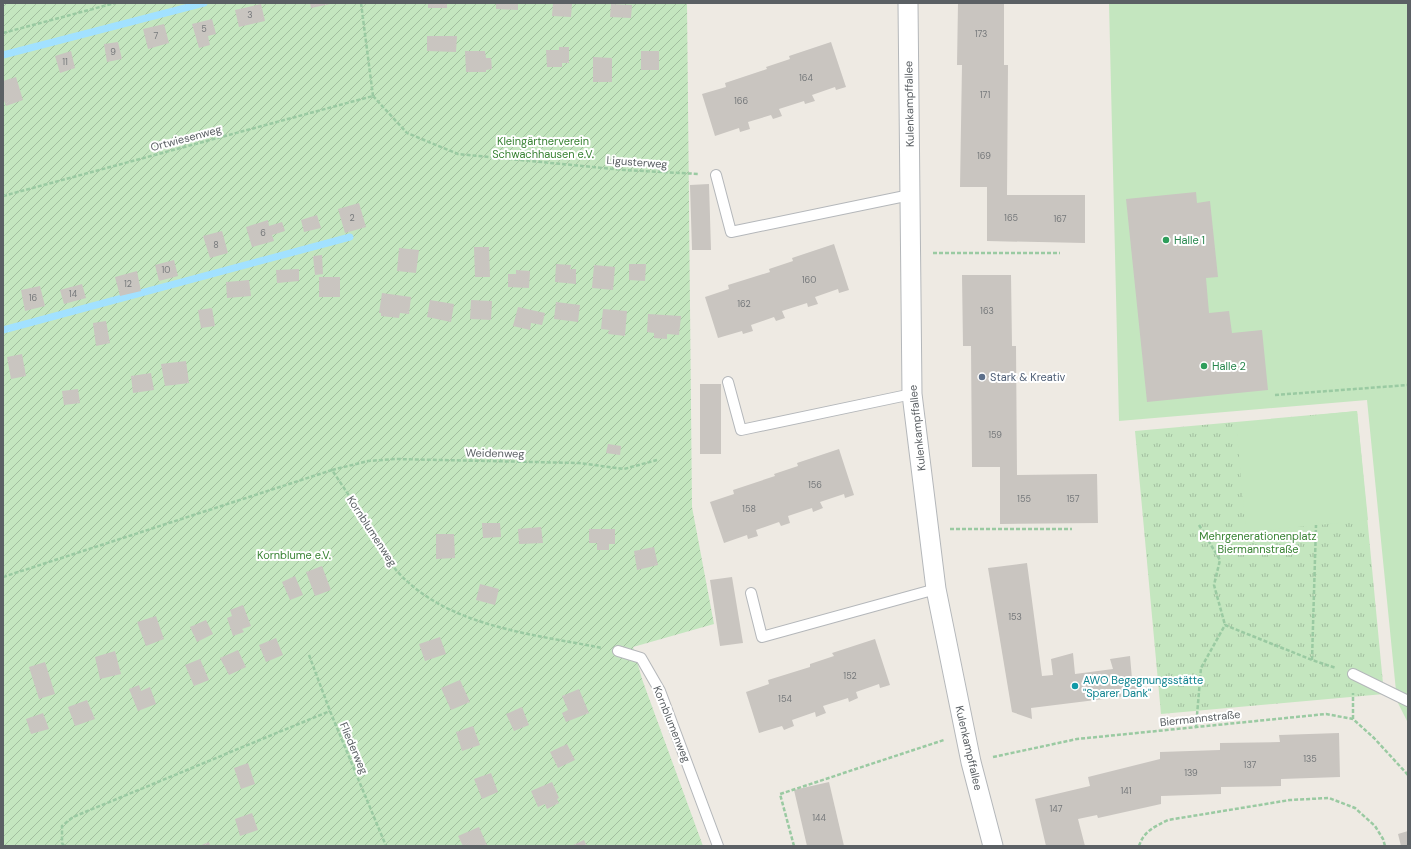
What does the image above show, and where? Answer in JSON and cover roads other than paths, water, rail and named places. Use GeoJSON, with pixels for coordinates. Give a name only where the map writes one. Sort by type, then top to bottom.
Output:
{"type":"FeatureCollection","features":[{"type":"Feature","properties":{"kind":"street","name":"Kulenkampffallee"},"geometry":{"type":"LineString","coordinates":[[908,3],[912,394],[936,589],[971,762],[994,846]]}},
{"type":"Feature","properties":{"kind":"lane"},"geometry":{"type":"LineString","coordinates":[[716,175],[731,232],[910,195]]}},
{"type":"Feature","properties":{"kind":"lane"},"geometry":{"type":"LineString","coordinates":[[728,382],[742,430],[912,394]]}},
{"type":"Feature","properties":{"kind":"lane"},"geometry":{"type":"LineString","coordinates":[[751,593],[762,637],[936,589]]}},
{"type":"Feature","properties":{"kind":"lane","name":"Kornblumenweg"},"geometry":{"type":"LineString","coordinates":[[618,651],[641,658],[660,691],[718,846]]}},
{"type":"Feature","properties":{"kind":"lane"},"geometry":{"type":"LineString","coordinates":[[1354,674],[1408,702]]}},
{"type":"Feature","properties":{"kind":"waterway"},"geometry":{"type":"LineString","coordinates":[[3,55],[204,3]]}},
{"type":"Feature","properties":{"kind":"waterway"},"geometry":{"type":"LineString","coordinates":[[3,330],[350,237]]}},
{"type":"Feature","properties":{"kind":"place","name":"Halle 1"},"geometry":{"type":"Point","coordinates":[1166,240]}},
{"type":"Feature","properties":{"kind":"place","name":"Halle 2"},"geometry":{"type":"Point","coordinates":[1204,366]}},
{"type":"Feature","properties":{"kind":"place","name":"Stark & Kreativ"},"geometry":{"type":"Point","coordinates":[982,377]}},
{"type":"Feature","properties":{"kind":"place","name":"AWO Begegnungsstätte \"Sparer Dank\""},"geometry":{"type":"Point","coordinates":[1075,686]}},
{"type":"Feature","properties":{"kind":"park label","name":"Kleingärtnerverein Schwachhausen e.V."},"geometry":{"type":"Point","coordinates":[543,147]}},
{"type":"Feature","properties":{"kind":"park label","name":"Mehrgenerationenplatz Biermannstraße"},"geometry":{"type":"Point","coordinates":[1258,542]}},
{"type":"Feature","properties":{"kind":"park label","name":"Kornblume e.V."},"geometry":{"type":"Point","coordinates":[294,555]}}]}
